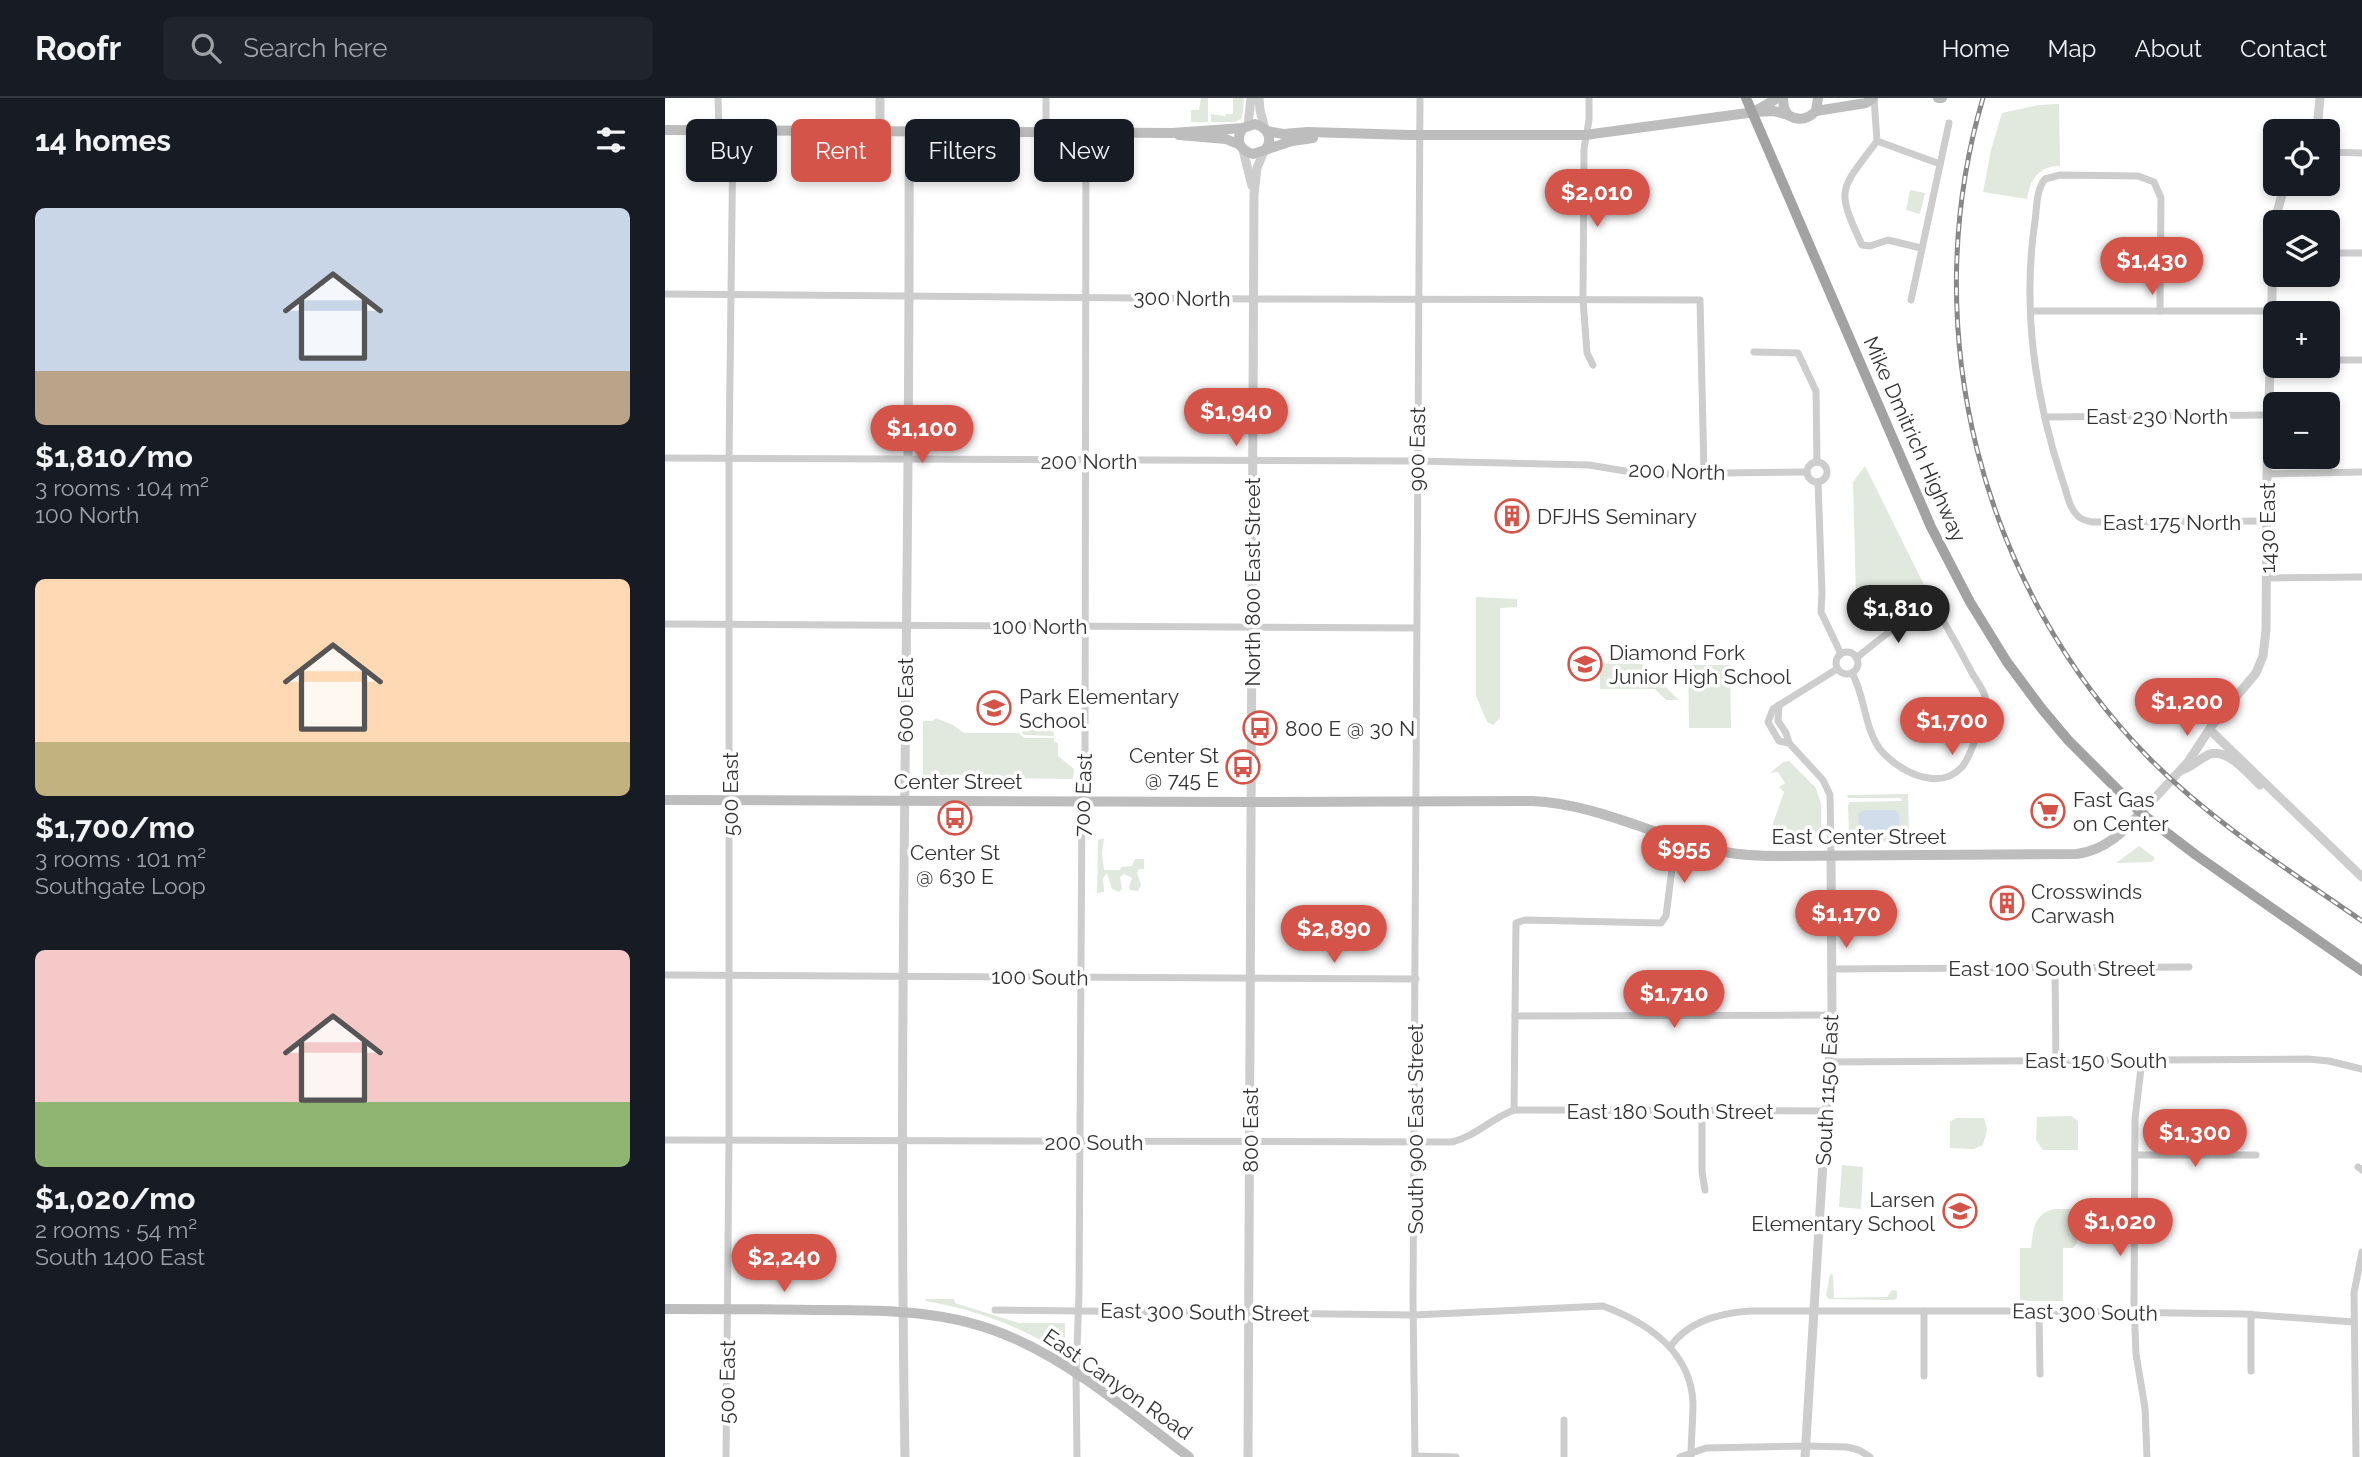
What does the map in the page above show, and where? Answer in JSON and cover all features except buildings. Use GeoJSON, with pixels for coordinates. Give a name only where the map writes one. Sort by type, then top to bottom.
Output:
{"type":"FeatureCollection","features":[{"type":"Feature","properties":{"kind":"highway","name":"Mike Dmitrich Highway"},"geometry":{"type":"LineString","coordinates":[[1746,98],[1925,514],[1959,584],[1992,639],[2042,709],[2096,769],[2141,813],[2215,869],[2362,971]]}},
{"type":"Feature","properties":{"kind":"main road"},"geometry":{"type":"LineString","coordinates":[[1755,112],[1780,98],[1787,114]]}},
{"type":"Feature","properties":{"kind":"main road"},"geometry":{"type":"LineString","coordinates":[[1816,111],[1818,98]]}},
{"type":"Feature","properties":{"kind":"main road"},"geometry":{"type":"LineString","coordinates":[[1134,133],[1172,133],[1255,124],[1283,134],[1585,135],[1755,112],[1774,111],[1802,119],[1810,117],[1816,111],[1866,103],[1874,98]]}},
{"type":"Feature","properties":{"kind":"main road"},"geometry":{"type":"LineString","coordinates":[[1241,148],[1239,137],[1245,127]]}},
{"type":"Feature","properties":{"kind":"main road"},"geometry":{"type":"LineString","coordinates":[[665,130],[686,130]]}},
{"type":"Feature","properties":{"kind":"main road"},"geometry":{"type":"LineString","coordinates":[[1265,150],[1269,139],[1266,130]]}},
{"type":"Feature","properties":{"kind":"main road"},"geometry":{"type":"LineString","coordinates":[[1172,133],[1226,139],[1253,155],[1292,141],[1327,134]]}},
{"type":"Feature","properties":{"kind":"main road","name":"Center Street"},"geometry":{"type":"LineString","coordinates":[[665,800],[1251,802]]}},
{"type":"Feature","properties":{"kind":"main road","name":"East Center Street"},"geometry":{"type":"LineString","coordinates":[[1251,802],[1550,802],[1587,809],[1680,839],[1740,854],[2077,854],[2107,845],[2141,813]]}},
{"type":"Feature","properties":{"kind":"main road","name":"East Canyon Road"},"geometry":{"type":"LineString","coordinates":[[665,1309],[904,1311],[946,1317],[995,1331],[1038,1350],[1076,1374],[1189,1457]]}},
{"type":"Feature","properties":{"kind":"street"},"geometry":{"type":"LineString","coordinates":[[718,98],[719,119]]}},
{"type":"Feature","properties":{"kind":"street"},"geometry":{"type":"LineString","coordinates":[[880,98],[880,119]]}},
{"type":"Feature","properties":{"kind":"street"},"geometry":{"type":"LineString","coordinates":[[1046,98],[1046,119]]}},
{"type":"Feature","properties":{"kind":"street"},"geometry":{"type":"LineString","coordinates":[[1245,127],[1251,98]]}},
{"type":"Feature","properties":{"kind":"street"},"geometry":{"type":"LineString","coordinates":[[1259,98],[1266,130]]}},
{"type":"Feature","properties":{"kind":"street","name":"900 East"},"geometry":{"type":"LineString","coordinates":[[1416,800],[1420,98]]}},
{"type":"Feature","properties":{"kind":"street"},"geometry":{"type":"LineString","coordinates":[[1589,98],[1585,135],[1583,300],[1587,352],[1593,365]]}},
{"type":"Feature","properties":{"kind":"street"},"geometry":{"type":"LineString","coordinates":[[1874,98],[1877,141],[1846,182],[1843,195],[1850,220],[1862,245],[1870,246],[1888,240],[1921,248]]}},
{"type":"Feature","properties":{"kind":"street"},"geometry":{"type":"LineString","coordinates":[[2318,119],[2320,98]]}},
{"type":"Feature","properties":{"kind":"street"},"geometry":{"type":"LineString","coordinates":[[1911,300],[1949,123]]}},
{"type":"Feature","properties":{"kind":"street"},"geometry":{"type":"LineString","coordinates":[[1877,141],[1940,164]]}},
{"type":"Feature","properties":{"kind":"street"},"geometry":{"type":"LineString","coordinates":[[1241,148],[1254,195]]}},
{"type":"Feature","properties":{"kind":"street"},"geometry":{"type":"LineString","coordinates":[[1254,195],[1259,160],[1265,150]]}},
{"type":"Feature","properties":{"kind":"street"},"geometry":{"type":"LineString","coordinates":[[2340,152],[2362,153]]}},
{"type":"Feature","properties":{"kind":"street"},"geometry":{"type":"LineString","coordinates":[[2045,417],[2032,339],[2031,311],[2032,239],[2039,191],[2045,179],[2060,175],[2132,176],[2154,182],[2161,198],[2160,311]]}},
{"type":"Feature","properties":{"kind":"street","name":"500 East"},"geometry":{"type":"LineString","coordinates":[[726,1457],[729,458],[733,182]]}},
{"type":"Feature","properties":{"kind":"street","name":"600 East"},"geometry":{"type":"LineString","coordinates":[[905,1457],[903,1140],[909,182]]}},
{"type":"Feature","properties":{"kind":"street","name":"700 East"},"geometry":{"type":"LineString","coordinates":[[1077,1457],[1080,978],[1086,626],[1085,182]]}},
{"type":"Feature","properties":{"kind":"street","name":"North 800 East Street"},"geometry":{"type":"LineString","coordinates":[[1251,802],[1254,195]]}},
{"type":"Feature","properties":{"kind":"street"},"geometry":{"type":"LineString","coordinates":[[2340,253],[2362,253]]}},
{"type":"Feature","properties":{"kind":"street","name":"300 North"},"geometry":{"type":"LineString","coordinates":[[665,294],[1700,300],[1704,473]]}},
{"type":"Feature","properties":{"kind":"street"},"geometry":{"type":"LineString","coordinates":[[2031,311],[2263,311]]}},
{"type":"Feature","properties":{"kind":"street"},"geometry":{"type":"LineString","coordinates":[[1754,352],[1798,353],[1816,391],[1817,462]]}},
{"type":"Feature","properties":{"kind":"street"},"geometry":{"type":"LineString","coordinates":[[2340,360],[2362,360]]}},
{"type":"Feature","properties":{"kind":"street","name":"East 230 North"},"geometry":{"type":"LineString","coordinates":[[2045,417],[2263,415]]}},
{"type":"Feature","properties":{"kind":"street","name":"East 175 North"},"geometry":{"type":"LineString","coordinates":[[2045,417],[2067,494],[2079,518],[2092,522],[2267,521]]}},
{"type":"Feature","properties":{"kind":"street","name":"200 North"},"geometry":{"type":"LineString","coordinates":[[665,458],[1417,461],[1589,465],[1643,474],[1807,472]]}},
{"type":"Feature","properties":{"kind":"street"},"geometry":{"type":"LineString","coordinates":[[1817,462],[1827,470],[1824,480],[1818,482],[1809,478],[1807,472],[1809,467],[1817,462]]}},
{"type":"Feature","properties":{"kind":"street","name":"1430 East"},"geometry":{"type":"LineString","coordinates":[[2210,730],[2256,673],[2263,656],[2267,578],[2267,469]]}},
{"type":"Feature","properties":{"kind":"street"},"geometry":{"type":"LineString","coordinates":[[2267,474],[2362,472]]}},
{"type":"Feature","properties":{"kind":"street"},"geometry":{"type":"LineString","coordinates":[[1818,482],[1821,611],[1841,653]]}},
{"type":"Feature","properties":{"kind":"street"},"geometry":{"type":"LineString","coordinates":[[2267,578],[2362,577]]}},
{"type":"Feature","properties":{"kind":"street"},"geometry":{"type":"LineString","coordinates":[[1852,673],[1860,687],[1873,737],[1897,767],[1914,775],[1931,778],[1956,772],[1970,755],[1983,719],[1985,696],[1937,612],[1930,610],[1916,614],[1856,658]]}},
{"type":"Feature","properties":{"kind":"street","name":"100 North"},"geometry":{"type":"LineString","coordinates":[[665,624],[1416,628]]}},
{"type":"Feature","properties":{"kind":"street"},"geometry":{"type":"LineString","coordinates":[[1841,653],[1851,653],[1856,658],[1857,666],[1852,673],[1843,674],[1837,669],[1836,662],[1841,653]]}},
{"type":"Feature","properties":{"kind":"street"},"geometry":{"type":"LineString","coordinates":[[1831,855],[1831,804],[1827,787],[1789,743],[1778,721],[1779,705],[1837,669]]}},
{"type":"Feature","properties":{"kind":"street"},"geometry":{"type":"LineString","coordinates":[[2210,730],[2362,876]]}},
{"type":"Feature","properties":{"kind":"street","name":"East Center Street"},"geometry":{"type":"LineString","coordinates":[[2141,813],[2180,771],[2191,764],[2210,730]]}},
{"type":"Feature","properties":{"kind":"street"},"geometry":{"type":"LineString","coordinates":[[2191,764],[2209,755],[2225,755],[2281,804],[2293,810]]}},
{"type":"Feature","properties":{"kind":"street","name":"South 900 East Street"},"geometry":{"type":"LineString","coordinates":[[1415,1456],[1416,800]]}},
{"type":"Feature","properties":{"kind":"street","name":"800 East"},"geometry":{"type":"LineString","coordinates":[[1248,1457],[1251,802]]}},
{"type":"Feature","properties":{"kind":"street"},"geometry":{"type":"LineString","coordinates":[[1514,1110],[1516,923],[1525,920],[1653,924],[1664,922],[1674,853],[1680,839]]}},
{"type":"Feature","properties":{"kind":"street","name":"South 1150 East"},"geometry":{"type":"LineString","coordinates":[[1805,1457],[1832,1015],[1831,855]]}},
{"type":"Feature","properties":{"kind":"street","name":"East 100 South Street"},"geometry":{"type":"LineString","coordinates":[[1831,969],[2189,967]]}},
{"type":"Feature","properties":{"kind":"street"},"geometry":{"type":"LineString","coordinates":[[2055,969],[2056,1060]]}},
{"type":"Feature","properties":{"kind":"street","name":"100 South"},"geometry":{"type":"LineString","coordinates":[[665,975],[1416,979]]}},
{"type":"Feature","properties":{"kind":"street"},"geometry":{"type":"LineString","coordinates":[[1515,1016],[1832,1015]]}},
{"type":"Feature","properties":{"kind":"street","name":"East 150 South"},"geometry":{"type":"LineString","coordinates":[[1829,1062],[2308,1059],[2362,1069]]}},
{"type":"Feature","properties":{"kind":"street"},"geometry":{"type":"LineString","coordinates":[[2142,1060],[2135,1119],[2134,1313],[2136,1354],[2146,1419],[2147,1457]]}},
{"type":"Feature","properties":{"kind":"street","name":"200 South"},"geometry":{"type":"LineString","coordinates":[[665,1140],[1459,1141],[1514,1110]]}},
{"type":"Feature","properties":{"kind":"street","name":"East 180 South Street"},"geometry":{"type":"LineString","coordinates":[[1514,1110],[1826,1111]]}},
{"type":"Feature","properties":{"kind":"street"},"geometry":{"type":"LineString","coordinates":[[1702,1111],[1702,1172],[1705,1190]]}},
{"type":"Feature","properties":{"kind":"street"},"geometry":{"type":"LineString","coordinates":[[2135,1155],[2256,1155]]}},
{"type":"Feature","properties":{"kind":"street"},"geometry":{"type":"LineString","coordinates":[[2356,1457],[2354,1293],[2362,1252]]}},
{"type":"Feature","properties":{"kind":"street","name":"East 300 South Street"},"geometry":{"type":"LineString","coordinates":[[995,1310],[1414,1315],[1603,1306],[1640,1322],[1670,1347]]}},
{"type":"Feature","properties":{"kind":"street","name":"East 300 South"},"geometry":{"type":"LineString","coordinates":[[1670,1347],[1684,1331],[1695,1324],[1721,1315],[1750,1311],[2251,1314],[2354,1322]]}},
{"type":"Feature","properties":{"kind":"street"},"geometry":{"type":"LineString","coordinates":[[1924,1311],[1924,1376]]}},
{"type":"Feature","properties":{"kind":"street"},"geometry":{"type":"LineString","coordinates":[[2039,1311],[2040,1374]]}},
{"type":"Feature","properties":{"kind":"street"},"geometry":{"type":"LineString","coordinates":[[2251,1314],[2251,1371]]}},
{"type":"Feature","properties":{"kind":"street"},"geometry":{"type":"LineString","coordinates":[[1670,1347],[1685,1373],[1692,1396],[1691,1454]]}},
{"type":"Feature","properties":{"kind":"street"},"geometry":{"type":"LineString","coordinates":[[1564,1420],[1564,1457]]}},
{"type":"Feature","properties":{"kind":"street"},"geometry":{"type":"LineString","coordinates":[[1680,1457],[1706,1448],[1806,1446],[1847,1447],[1870,1457]]}},
{"type":"Feature","properties":{"kind":"street"},"geometry":{"type":"LineString","coordinates":[[1415,1456],[1456,1457]]}},
{"type":"Feature","properties":{"kind":"shaded area"},"geometry":{"type":"Polygon","coordinates":[[[1201,98],[1208,98],[1208,122],[1191,122],[1191,110],[1199,110],[1201,98]]]}},
{"type":"Feature","properties":{"kind":"shaded area"},"geometry":{"type":"Polygon","coordinates":[[[1233,98],[1244,98],[1241,119],[1234,122],[1211,122],[1211,114],[1233,114],[1233,98]]]}},
{"type":"Feature","properties":{"kind":"shaded area"},"geometry":{"type":"Polygon","coordinates":[[[2059,104],[2060,166],[2046,168],[2037,175],[2030,185],[2027,199],[1983,192],[2002,113],[2038,105],[2059,104]]]}},
{"type":"Feature","properties":{"kind":"shaded area"},"geometry":{"type":"Polygon","coordinates":[[[1910,190],[1925,193],[1920,214],[1906,210],[1910,190]]]}},
{"type":"Feature","properties":{"kind":"shaded area"},"geometry":{"type":"Polygon","coordinates":[[[1865,466],[1930,597],[1876,629],[1856,597],[1853,482],[1865,466]]]}},
{"type":"Feature","properties":{"kind":"shaded area"},"geometry":{"type":"Polygon","coordinates":[[[1476,597],[1517,599],[1517,607],[1500,608],[1500,718],[1493,725],[1487,722],[1476,696],[1476,597]]]}},
{"type":"Feature","properties":{"kind":"shaded area"},"geometry":{"type":"Polygon","coordinates":[[[1577,663],[1642,664],[1679,700],[1666,700],[1655,689],[1600,689],[1600,670],[1577,670],[1577,663]]]}},
{"type":"Feature","properties":{"kind":"shaded area"},"geometry":{"type":"Polygon","coordinates":[[[1688,665],[1730,665],[1731,728],[1689,728],[1688,665]]]}},
{"type":"Feature","properties":{"kind":"shaded area"},"geometry":{"type":"Polygon","coordinates":[[[936,718],[964,733],[1019,733],[1024,738],[1054,738],[1054,742],[1058,743],[1058,756],[1074,769],[1073,779],[923,777],[923,721],[936,718]]]}},
{"type":"Feature","properties":{"kind":"shaded area"},"geometry":{"type":"Polygon","coordinates":[[[1025,719],[1054,719],[1054,736],[1024,735],[1022,722],[1025,719]]]}},
{"type":"Feature","properties":{"kind":"shaded area"},"geometry":{"type":"Polygon","coordinates":[[[1789,761],[1816,788],[1821,804],[1821,836],[1780,838],[1771,829],[1784,792],[1779,787],[1785,783],[1778,772],[1770,773],[1783,762],[1789,761]]]}},
{"type":"Feature","properties":{"kind":"shaded area"},"geometry":{"type":"Polygon","coordinates":[[[1908,794],[1909,837],[1849,836],[1850,802],[1902,801],[1901,798],[1848,798],[1847,795],[1908,794]]]}},
{"type":"Feature","properties":{"kind":"shaded area"},"geometry":{"type":"Polygon","coordinates":[[[1104,838],[1104,870],[1120,870],[1121,867],[1132,866],[1135,859],[1144,859],[1144,869],[1139,869],[1137,873],[1141,885],[1138,891],[1130,890],[1132,878],[1124,874],[1120,877],[1122,889],[1119,892],[1112,889],[1107,873],[1103,878],[1104,892],[1097,893],[1098,840],[1104,838]]]}},
{"type":"Feature","properties":{"kind":"shaded area"},"geometry":{"type":"Polygon","coordinates":[[[1848,838],[1926,838],[1934,842],[1845,841],[1848,838]]]}},
{"type":"Feature","properties":{"kind":"shaded area"},"geometry":{"type":"Polygon","coordinates":[[[2139,846],[2155,858],[2152,862],[2116,863],[2139,846]]]}},
{"type":"Feature","properties":{"kind":"shaded area"},"geometry":{"type":"Polygon","coordinates":[[[2071,1116],[2078,1121],[2078,1150],[2043,1150],[2036,1140],[2037,1117],[2071,1116]]]}},
{"type":"Feature","properties":{"kind":"shaded area"},"geometry":{"type":"Polygon","coordinates":[[[1956,1118],[1984,1118],[1987,1129],[1983,1145],[1974,1149],[1950,1148],[1950,1122],[1956,1118]]]}},
{"type":"Feature","properties":{"kind":"shaded area"},"geometry":{"type":"Polygon","coordinates":[[[1842,1165],[1863,1167],[1861,1209],[1839,1207],[1842,1165]]]}},
{"type":"Feature","properties":{"kind":"shaded area"},"geometry":{"type":"Polygon","coordinates":[[[2055,1209],[2078,1209],[2077,1243],[2073,1248],[2063,1248],[2063,1301],[2020,1301],[2020,1248],[2031,1248],[2034,1228],[2039,1218],[2055,1209]]]}},
{"type":"Feature","properties":{"kind":"shaded area"},"geometry":{"type":"Polygon","coordinates":[[[1830,1274],[1833,1275],[1834,1298],[1887,1297],[1892,1290],[1897,1291],[1897,1298],[1829,1299],[1826,1296],[1830,1274]]]}},
{"type":"Feature","properties":{"kind":"shaded area"},"geometry":{"type":"Polygon","coordinates":[[[925,1299],[954,1299],[955,1303],[1019,1323],[1065,1323],[1065,1353],[998,1321],[925,1299]]]}},
{"type":"Feature","properties":{"kind":"water"},"geometry":{"type":"Polygon","coordinates":[[[1864,810],[1895,810],[1899,814],[1899,827],[1894,830],[1863,830],[1859,827],[1858,814],[1864,810]]]}},
{"type":"Feature","properties":{"kind":"railway"},"geometry":{"type":"LineString","coordinates":[[1983,98],[1964,185],[1956,274],[1961,363],[1977,450],[2004,534],[2042,615],[2091,690],[2149,758],[2225,824],[2362,921]]}},
{"type":"Feature","properties":{"kind":"place","name":"DFJHS Seminary"},"geometry":{"type":"Point","coordinates":[1512,516]}},
{"type":"Feature","properties":{"kind":"place","name":"Diamond Fork Junior High School"},"geometry":{"type":"Point","coordinates":[1585,664]}},
{"type":"Feature","properties":{"kind":"place","name":"Park Elementary School"},"geometry":{"type":"Point","coordinates":[994,708]}},
{"type":"Feature","properties":{"kind":"place","name":"800 E @ 30 N"},"geometry":{"type":"Point","coordinates":[1260,728]}},
{"type":"Feature","properties":{"kind":"place","name":"Center St @ 745 E"},"geometry":{"type":"Point","coordinates":[1243,767]}},
{"type":"Feature","properties":{"kind":"place","name":"Fast Gas on Center"},"geometry":{"type":"Point","coordinates":[2048,811]}},
{"type":"Feature","properties":{"kind":"place","name":"Center St @ 630 E"},"geometry":{"type":"Point","coordinates":[955,818]}},
{"type":"Feature","properties":{"kind":"place","name":"Crosswinds Carwash"},"geometry":{"type":"Point","coordinates":[2007,903]}},
{"type":"Feature","properties":{"kind":"place","name":"Larsen Elementary School"},"geometry":{"type":"Point","coordinates":[1960,1211]}}]}
